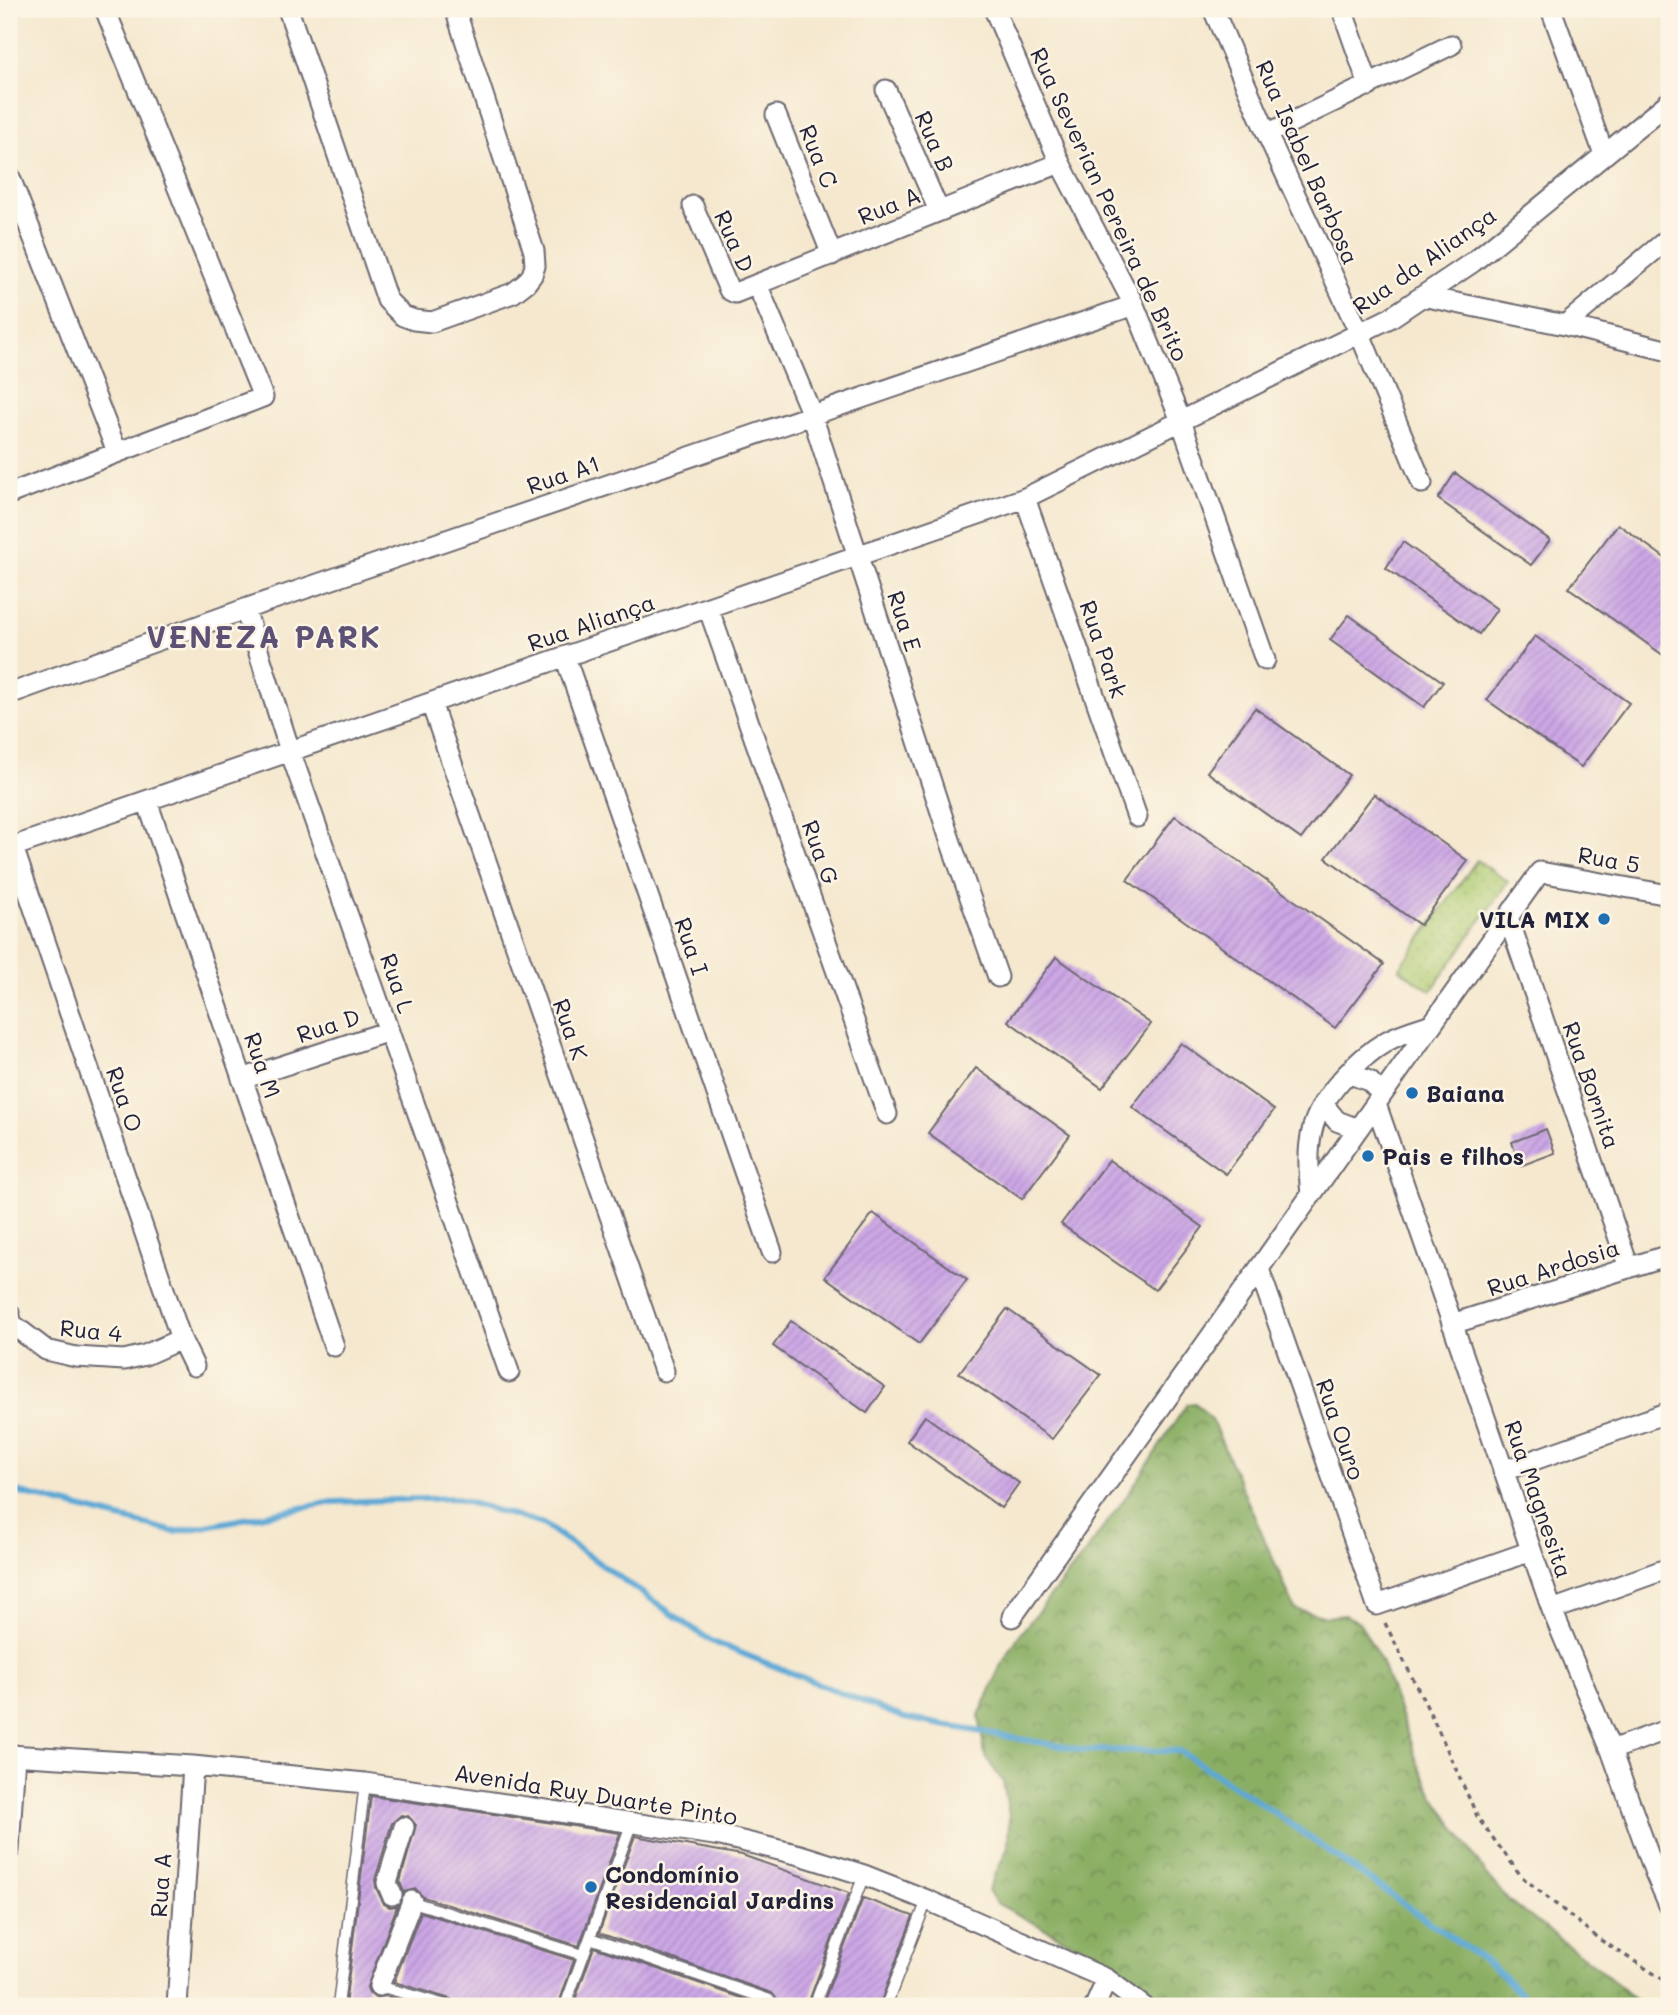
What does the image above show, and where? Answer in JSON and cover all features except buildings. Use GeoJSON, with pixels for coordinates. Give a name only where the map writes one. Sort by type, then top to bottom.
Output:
{"type":"FeatureCollection","features":[{"type":"Feature","properties":{"kind":"street"},"geometry":{"type":"LineString","coordinates":[[9,494],[263,397],[105,9]]}},
{"type":"Feature","properties":{"kind":"street"},"geometry":{"type":"LineString","coordinates":[[288,9],[387,300],[403,316],[432,322],[513,293],[526,284],[535,265],[534,251],[455,9]]}},
{"type":"Feature","properties":{"kind":"street","name":"Rua Severian Pereira de Brito"},"geometry":{"type":"LineString","coordinates":[[994,9],[1060,163],[1134,305],[1181,421],[1265,660]]}},
{"type":"Feature","properties":{"kind":"street","name":"Rua Isabel Barbosa"},"geometry":{"type":"LineString","coordinates":[[1213,9],[1267,134],[1360,334],[1422,483]]}},
{"type":"Feature","properties":{"kind":"street"},"geometry":{"type":"LineString","coordinates":[[1342,9],[1369,86]]}},
{"type":"Feature","properties":{"kind":"street"},"geometry":{"type":"LineString","coordinates":[[1551,9],[1604,154]]}},
{"type":"Feature","properties":{"kind":"street"},"geometry":{"type":"LineString","coordinates":[[1267,134],[1451,45]]}},
{"type":"Feature","properties":{"kind":"street","name":"Rua B"},"geometry":{"type":"LineString","coordinates":[[886,90],[939,211]]}},
{"type":"Feature","properties":{"kind":"street","name":"Rua da Aliança"},"geometry":{"type":"LineString","coordinates":[[1181,421],[1390,318],[1473,262],[1669,102]]}},
{"type":"Feature","properties":{"kind":"street","name":"Rua C"},"geometry":{"type":"LineString","coordinates":[[776,115],[832,255]]}},
{"type":"Feature","properties":{"kind":"street","name":"Rua A"},"geometry":{"type":"LineString","coordinates":[[735,293],[1060,163]]}},
{"type":"Feature","properties":{"kind":"street"},"geometry":{"type":"LineString","coordinates":[[9,176],[117,452]]}},
{"type":"Feature","properties":{"kind":"street","name":"Rua D"},"geometry":{"type":"LineString","coordinates":[[693,206],[729,290],[735,293]]}},
{"type":"Feature","properties":{"kind":"street"},"geometry":{"type":"LineString","coordinates":[[1565,325],[1669,238]]}},
{"type":"Feature","properties":{"kind":"street","name":"Rua E"},"geometry":{"type":"LineString","coordinates":[[757,284],[812,415],[950,840],[998,976]]}},
{"type":"Feature","properties":{"kind":"street"},"geometry":{"type":"LineString","coordinates":[[1422,296],[1565,325],[1669,351]]}},
{"type":"Feature","properties":{"kind":"street","name":"Rua A1"},"geometry":{"type":"LineString","coordinates":[[9,694],[245,609],[1134,305]]}},
{"type":"Feature","properties":{"kind":"street","name":"Rua Aliança"},"geometry":{"type":"LineString","coordinates":[[11,848],[1026,498],[1181,421]]}},
{"type":"Feature","properties":{"kind":"street","name":"Rua Park"},"geometry":{"type":"LineString","coordinates":[[1026,498],[1137,817]]}},
{"type":"Feature","properties":{"kind":"street","name":"Rua G"},"geometry":{"type":"LineString","coordinates":[[708,607],[887,1114]]}},
{"type":"Feature","properties":{"kind":"street","name":"Rua L"},"geometry":{"type":"LineString","coordinates":[[245,609],[290,751],[509,1371]]}},
{"type":"Feature","properties":{"kind":"street","name":"Rua I"},"geometry":{"type":"LineString","coordinates":[[565,657],[772,1252]]}},
{"type":"Feature","properties":{"kind":"street","name":"Rua K"},"geometry":{"type":"LineString","coordinates":[[431,703],[664,1371]]}},
{"type":"Feature","properties":{"kind":"street","name":"Rua M"},"geometry":{"type":"LineString","coordinates":[[147,801],[334,1346]]}},
{"type":"Feature","properties":{"kind":"street","name":"Rua O"},"geometry":{"type":"LineString","coordinates":[[11,848],[181,1339],[194,1366]]}},
{"type":"Feature","properties":{"kind":"street","name":"Rua 5"},"geometry":{"type":"LineString","coordinates":[[1508,917],[1540,872],[1669,895]]}},
{"type":"Feature","properties":{"kind":"street"},"geometry":{"type":"LineString","coordinates":[[1012,1617],[1508,917]]}},
{"type":"Feature","properties":{"kind":"street","name":"Rua Bornita"},"geometry":{"type":"LineString","coordinates":[[1508,917],[1629,1268]]}},
{"type":"Feature","properties":{"kind":"street"},"geometry":{"type":"LineString","coordinates":[[1311,1195],[1308,1162],[1312,1129],[1323,1104],[1348,1073],[1385,1042],[1407,1031],[1432,1024]]}},
{"type":"Feature","properties":{"kind":"street","name":"Rua D"},"geometry":{"type":"LineString","coordinates":[[242,1079],[389,1031]]}},
{"type":"Feature","properties":{"kind":"street"},"geometry":{"type":"LineString","coordinates":[[1348,1073],[1369,1081],[1379,1099]]}},
{"type":"Feature","properties":{"kind":"street","name":"Rua Magnesita"},"geometry":{"type":"LineString","coordinates":[[1379,1099],[1452,1325],[1552,1610],[1662,1871],[1669,1905]]}},
{"type":"Feature","properties":{"kind":"street"},"geometry":{"type":"LineString","coordinates":[[1323,1104],[1337,1121],[1358,1129]]}},
{"type":"Feature","properties":{"kind":"street","name":"Rua Ardosia"},"geometry":{"type":"LineString","coordinates":[[1452,1325],[1669,1255]]}},
{"type":"Feature","properties":{"kind":"street","name":"Rua Ouro"},"geometry":{"type":"LineString","coordinates":[[1259,1269],[1377,1605]]}},
{"type":"Feature","properties":{"kind":"street","name":"Rua 4"},"geometry":{"type":"LineString","coordinates":[[9,1313],[12,1324],[46,1350],[76,1357],[124,1360],[181,1339]]}},
{"type":"Feature","properties":{"kind":"street"},"geometry":{"type":"LineString","coordinates":[[1503,1471],[1669,1412]]}},
{"type":"Feature","properties":{"kind":"street"},"geometry":{"type":"LineString","coordinates":[[1377,1605],[1531,1551]]}},
{"type":"Feature","properties":{"kind":"street"},"geometry":{"type":"LineString","coordinates":[[1552,1610],[1669,1568]]}},
{"type":"Feature","properties":{"kind":"street"},"geometry":{"type":"LineString","coordinates":[[1611,1750],[1669,1729]]}},
{"type":"Feature","properties":{"kind":"street"},"geometry":{"type":"LineString","coordinates":[[9,1850],[12,1755]]}},
{"type":"Feature","properties":{"kind":"street","name":"Avenida Ruy Duarte Pinto"},"geometry":{"type":"LineString","coordinates":[[12,1755],[193,1766],[365,1783],[721,1836],[800,1855],[864,1875],[927,1900],[1107,1979],[1143,2006]]}},
{"type":"Feature","properties":{"kind":"street","name":"Rua A"},"geometry":{"type":"LineString","coordinates":[[177,2006],[193,1766]]}},
{"type":"Feature","properties":{"kind":"street"},"geometry":{"type":"LineString","coordinates":[[392,1895],[387,1884],[404,1827]]}},
{"type":"Feature","properties":{"kind":"street"},"geometry":{"type":"LineString","coordinates":[[379,1986],[412,1901]]}},
{"type":"Feature","properties":{"kind":"street"},"geometry":{"type":"LineString","coordinates":[[1096,2006],[1107,1979]]}},
{"type":"Feature","properties":{"kind":"lane"},"geometry":{"type":"LineString","coordinates":[[338,2006],[365,1783]]}},
{"type":"Feature","properties":{"kind":"lane"},"geometry":{"type":"LineString","coordinates":[[565,2006],[632,1822]]}},
{"type":"Feature","properties":{"kind":"lane"},"geometry":{"type":"LineString","coordinates":[[814,2006],[864,1875]]}},
{"type":"Feature","properties":{"kind":"lane"},"geometry":{"type":"LineString","coordinates":[[392,1895],[583,1955]]}},
{"type":"Feature","properties":{"kind":"lane"},"geometry":{"type":"LineString","coordinates":[[886,2006],[927,1900]]}},
{"type":"Feature","properties":{"kind":"lane"},"geometry":{"type":"LineString","coordinates":[[590,1938],[770,2000]]}},
{"type":"Feature","properties":{"kind":"lane"},"geometry":{"type":"LineString","coordinates":[[379,1986],[449,2006]]}},
{"type":"Feature","properties":{"kind":"path"},"geometry":{"type":"LineString","coordinates":[[1377,1605],[1478,1818],[1522,1877],[1598,1939],[1669,1983]]}},
{"type":"Feature","properties":{"kind":"green space"},"geometry":{"type":"Polygon","coordinates":[[[1477,860],[1508,882],[1431,991],[1399,969],[1477,860]]]}},
{"type":"Feature","properties":{"kind":"green space"},"geometry":{"type":"Polygon","coordinates":[[[1195,1403],[1212,1420],[1295,1609],[1327,1617],[1345,1615],[1359,1622],[1381,1661],[1419,1766],[1433,1795],[1486,1874],[1508,1900],[1597,1967],[1642,2006],[1178,2006],[1097,1956],[996,1903],[988,1890],[1008,1847],[1009,1815],[1003,1782],[985,1756],[979,1716],[1003,1662],[1020,1634],[1131,1490],[1187,1404],[1195,1403]]]}},
{"type":"Feature","properties":{"kind":"waterway"},"geometry":{"type":"LineString","coordinates":[[9,1490],[175,1532],[333,1502],[453,1498],[543,1524],[711,1641],[904,1718],[1082,1750],[1180,1751],[1256,1800],[1495,1968],[1534,2006]]}},
{"type":"Feature","properties":{"kind":"place","name":"VILA MIX"},"geometry":{"type":"Point","coordinates":[1604,919]}},
{"type":"Feature","properties":{"kind":"place","name":"Baiana"},"geometry":{"type":"Point","coordinates":[1412,1093]}},
{"type":"Feature","properties":{"kind":"place","name":"Pais e filhos"},"geometry":{"type":"Point","coordinates":[1368,1156]}},
{"type":"Feature","properties":{"kind":"place","name":"Condomínio Residencial Jardins"},"geometry":{"type":"Point","coordinates":[591,1887]}},
{"type":"Feature","properties":{"kind":"district","name":"VENEZA PARK"},"geometry":{"type":"Point","coordinates":[264,636]}}]}
